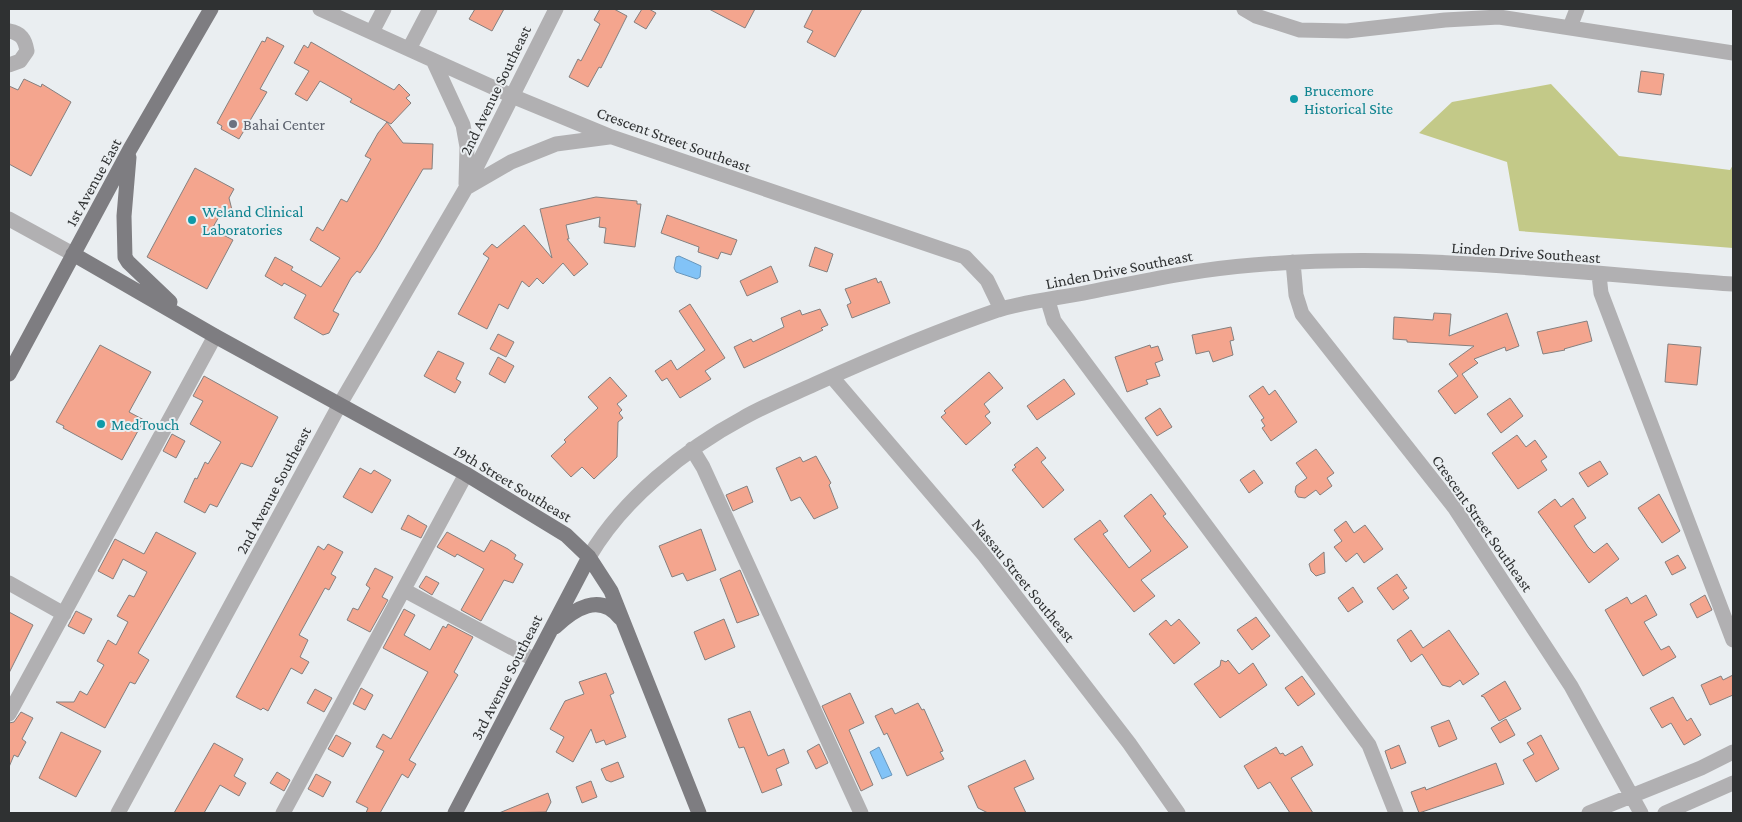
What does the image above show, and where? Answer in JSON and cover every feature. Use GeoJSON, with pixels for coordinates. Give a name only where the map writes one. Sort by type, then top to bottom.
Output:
{"type":"FeatureCollection","features":[{"type":"Feature","properties":{"kind":"main road","name":"1st Avenue East"},"geometry":{"type":"LineString","coordinates":[[9,374],[130,149],[212,9]]}},
{"type":"Feature","properties":{"kind":"main road","name":"19th Street Southeast"},"geometry":{"type":"LineString","coordinates":[[130,149],[124,216],[125,257],[146,281],[196,325]]}},
{"type":"Feature","properties":{"kind":"main road","name":"19th Street Southeast"},"geometry":{"type":"LineString","coordinates":[[73,254],[215,336],[466,474],[553,526],[589,557],[611,591],[699,813]]}},
{"type":"Feature","properties":{"kind":"main road","name":"3rd Avenue Southeast"},"geometry":{"type":"LineString","coordinates":[[455,813],[589,557]]}},
{"type":"Feature","properties":{"kind":"main road"},"geometry":{"type":"LineString","coordinates":[[550,631],[578,609],[593,604],[608,608],[624,623]]}},
{"type":"Feature","properties":{"kind":"street","name":"Crescent Street Southeast"},"geometry":{"type":"LineString","coordinates":[[320,9],[512,96],[609,136],[965,257],[987,280],[1001,309]]}},
{"type":"Feature","properties":{"kind":"street"},"geometry":{"type":"LineString","coordinates":[[372,32],[384,9]]}},
{"type":"Feature","properties":{"kind":"street"},"geometry":{"type":"LineString","coordinates":[[409,49],[430,9]]}},
{"type":"Feature","properties":{"kind":"street","name":"2nd Avenue Southeast"},"geometry":{"type":"LineString","coordinates":[[118,813],[340,404],[466,188],[556,9]]}},
{"type":"Feature","properties":{"kind":"street"},"geometry":{"type":"LineString","coordinates":[[1244,9],[1256,16],[1300,30],[1347,31],[1446,20],[1499,17],[1733,53]]}},
{"type":"Feature","properties":{"kind":"street"},"geometry":{"type":"LineString","coordinates":[[1570,27],[1577,9]]}},
{"type":"Feature","properties":{"kind":"street"},"geometry":{"type":"LineString","coordinates":[[9,32],[21,35],[26,42],[27,51],[20,61],[9,65]]}},
{"type":"Feature","properties":{"kind":"street","name":"2nd Avenue Southeast"},"geometry":{"type":"LineString","coordinates":[[434,60],[463,125],[467,147],[466,188]]}},
{"type":"Feature","properties":{"kind":"street","name":"2nd Avenue Southeast"},"geometry":{"type":"LineString","coordinates":[[466,188],[511,162],[556,144],[609,136]]}},
{"type":"Feature","properties":{"kind":"street"},"geometry":{"type":"LineString","coordinates":[[9,219],[73,254]]}},
{"type":"Feature","properties":{"kind":"street","name":"Linden Drive Southeast"},"geometry":{"type":"LineString","coordinates":[[589,557],[610,524],[692,449],[743,417],[832,377],[1001,309],[1048,301],[1172,274],[1253,264],[1293,262],[1396,261],[1497,265],[1599,275],[1733,284]]}},
{"type":"Feature","properties":{"kind":"street","name":"Crescent Street Southeast"},"geometry":{"type":"LineString","coordinates":[[1293,262],[1296,295],[1302,314],[1454,507],[1571,686],[1640,813]]}},
{"type":"Feature","properties":{"kind":"street"},"geometry":{"type":"LineString","coordinates":[[1599,275],[1601,293],[1733,640]]}},
{"type":"Feature","properties":{"kind":"street"},"geometry":{"type":"LineString","coordinates":[[1048,301],[1054,321],[1369,745],[1396,813]]}},
{"type":"Feature","properties":{"kind":"street"},"geometry":{"type":"LineString","coordinates":[[9,714],[215,336]]}},
{"type":"Feature","properties":{"kind":"street","name":"Nassau Street Southeast"},"geometry":{"type":"LineString","coordinates":[[832,377],[1025,608],[1129,743],[1178,813]]}},
{"type":"Feature","properties":{"kind":"street"},"geometry":{"type":"LineString","coordinates":[[692,449],[703,467],[861,813]]}},
{"type":"Feature","properties":{"kind":"street"},"geometry":{"type":"LineString","coordinates":[[283,813],[466,474]]}},
{"type":"Feature","properties":{"kind":"street"},"geometry":{"type":"LineString","coordinates":[[9,583],[64,614]]}},
{"type":"Feature","properties":{"kind":"street"},"geometry":{"type":"LineString","coordinates":[[404,590],[535,660]]}},
{"type":"Feature","properties":{"kind":"street"},"geometry":{"type":"LineString","coordinates":[[1589,813],[1733,752]]}},
{"type":"Feature","properties":{"kind":"street"},"geometry":{"type":"LineString","coordinates":[[1665,813],[1733,783]]}},
{"type":"Feature","properties":{"kind":"green space"},"geometry":{"type":"Polygon","coordinates":[[[1551,84],[1619,156],[1730,170],[1733,165],[1733,248],[1519,231],[1507,162],[1419,133],[1452,102],[1551,84]]]}},
{"type":"Feature","properties":{"kind":"water"},"geometry":{"type":"Polygon","coordinates":[[[679,256],[701,266],[700,277],[697,279],[676,272],[674,268],[676,257],[679,256]]]}},
{"type":"Feature","properties":{"kind":"water"},"geometry":{"type":"Polygon","coordinates":[[[879,747],[892,775],[882,779],[870,752],[879,747]]]}},
{"type":"Feature","properties":{"kind":"building"},"geometry":{"type":"Polygon","coordinates":[[[475,9],[504,9],[492,31],[469,19],[475,9]]]}},
{"type":"Feature","properties":{"kind":"building"},"geometry":{"type":"Polygon","coordinates":[[[600,9],[614,9],[627,16],[601,68],[599,67],[588,87],[569,77],[578,59],[581,61],[600,24],[594,20],[600,9]]]}},
{"type":"Feature","properties":{"kind":"building"},"geometry":{"type":"Polygon","coordinates":[[[642,9],[649,9],[656,13],[646,29],[634,22],[642,9]]]}},
{"type":"Feature","properties":{"kind":"building"},"geometry":{"type":"Polygon","coordinates":[[[709,9],[755,9],[745,28],[709,9]]]}},
{"type":"Feature","properties":{"kind":"building"},"geometry":{"type":"Polygon","coordinates":[[[813,9],[862,9],[835,57],[807,42],[813,31],[804,27],[813,9]]]}},
{"type":"Feature","properties":{"kind":"building"},"geometry":{"type":"Polygon","coordinates":[[[267,37],[284,46],[260,89],[267,92],[239,139],[221,129],[222,126],[217,123],[262,41],[265,42],[267,37]]]}},
{"type":"Feature","properties":{"kind":"building"},"geometry":{"type":"Polygon","coordinates":[[[311,42],[394,90],[399,84],[410,95],[406,98],[411,103],[391,124],[350,102],[352,99],[320,81],[307,101],[295,94],[309,71],[294,63],[304,45],[308,48],[311,42]]]}},
{"type":"Feature","properties":{"kind":"building"},"geometry":{"type":"Polygon","coordinates":[[[1641,71],[1664,74],[1661,95],[1638,92],[1641,71]]]}},
{"type":"Feature","properties":{"kind":"building"},"geometry":{"type":"Polygon","coordinates":[[[24,79],[41,87],[42,84],[71,102],[31,176],[9,164],[9,86],[18,90],[24,79]]]}},
{"type":"Feature","properties":{"kind":"building"},"geometry":{"type":"Polygon","coordinates":[[[387,122],[403,143],[433,144],[432,169],[423,169],[376,249],[360,273],[357,271],[351,278],[333,311],[339,314],[329,333],[323,335],[294,318],[306,295],[284,283],[282,286],[265,276],[275,257],[293,267],[291,270],[321,287],[340,258],[310,240],[317,227],[323,231],[341,199],[347,202],[371,159],[365,156],[378,133],[387,122]]]}},
{"type":"Feature","properties":{"kind":"building","name":"Weland Clinical Laboratories"},"geometry":{"type":"Polygon","coordinates":[[[195,168],[234,189],[229,198],[232,210],[221,213],[212,229],[233,240],[207,289],[147,257],[195,168]]]}},
{"type":"Feature","properties":{"kind":"building"},"geometry":{"type":"Polygon","coordinates":[[[596,197],[637,201],[637,204],[641,204],[635,247],[604,243],[606,228],[599,227],[600,217],[566,225],[569,239],[567,239],[588,264],[574,276],[563,263],[543,284],[537,278],[529,287],[522,281],[508,309],[499,304],[487,329],[458,314],[489,258],[483,254],[492,244],[497,248],[524,225],[552,258],[540,209],[596,197]]]}},
{"type":"Feature","properties":{"kind":"building"},"geometry":{"type":"Polygon","coordinates":[[[667,215],[737,240],[731,255],[721,252],[718,259],[698,252],[699,247],[661,233],[667,215]]]}},
{"type":"Feature","properties":{"kind":"building"},"geometry":{"type":"Polygon","coordinates":[[[815,247],[833,254],[827,272],[809,266],[815,247]]]}},
{"type":"Feature","properties":{"kind":"building"},"geometry":{"type":"Polygon","coordinates":[[[771,266],[778,282],[747,296],[740,281],[771,266]]]}},
{"type":"Feature","properties":{"kind":"building"},"geometry":{"type":"Polygon","coordinates":[[[876,278],[878,283],[881,281],[890,303],[852,318],[847,305],[851,303],[845,289],[876,278]]]}},
{"type":"Feature","properties":{"kind":"building"},"geometry":{"type":"Polygon","coordinates":[[[690,304],[725,358],[705,371],[711,379],[680,398],[667,378],[662,381],[655,371],[671,360],[677,370],[705,350],[679,311],[690,304]]]}},
{"type":"Feature","properties":{"kind":"building"},"geometry":{"type":"Polygon","coordinates":[[[820,309],[828,325],[821,328],[823,330],[744,368],[734,347],[751,339],[753,342],[784,327],[781,318],[800,310],[802,315],[820,309]]]}},
{"type":"Feature","properties":{"kind":"building"},"geometry":{"type":"Polygon","coordinates":[[[1434,313],[1451,314],[1449,336],[1507,313],[1519,346],[1506,351],[1505,347],[1474,359],[1478,363],[1462,374],[1478,397],[1455,414],[1438,391],[1458,376],[1449,364],[1474,346],[1407,342],[1407,340],[1393,339],[1394,317],[1433,320],[1434,313]]]}},
{"type":"Feature","properties":{"kind":"building"},"geometry":{"type":"Polygon","coordinates":[[[1587,321],[1592,341],[1565,350],[1543,354],[1537,332],[1587,321]]]}},
{"type":"Feature","properties":{"kind":"building"},"geometry":{"type":"Polygon","coordinates":[[[1231,327],[1234,340],[1230,341],[1233,355],[1213,362],[1209,351],[1196,354],[1192,335],[1231,327]]]}},
{"type":"Feature","properties":{"kind":"building"},"geometry":{"type":"Polygon","coordinates":[[[498,334],[514,342],[506,357],[490,349],[498,334]]]}},
{"type":"Feature","properties":{"kind":"building"},"geometry":{"type":"Polygon","coordinates":[[[1668,344],[1701,347],[1697,385],[1665,382],[1668,344]]]}},
{"type":"Feature","properties":{"kind":"building"},"geometry":{"type":"Polygon","coordinates":[[[100,345],[151,372],[129,412],[144,420],[122,460],[63,428],[64,426],[56,422],[100,345]]]}},
{"type":"Feature","properties":{"kind":"building"},"geometry":{"type":"Polygon","coordinates":[[[1150,345],[1151,348],[1158,346],[1163,360],[1155,363],[1160,376],[1146,380],[1148,384],[1127,392],[1115,357],[1150,345]]]}},
{"type":"Feature","properties":{"kind":"building"},"geometry":{"type":"Polygon","coordinates":[[[438,351],[464,363],[456,379],[461,382],[455,393],[424,376],[438,351]]]}},
{"type":"Feature","properties":{"kind":"building"},"geometry":{"type":"Polygon","coordinates":[[[498,357],[514,366],[505,383],[489,374],[498,357]]]}},
{"type":"Feature","properties":{"kind":"building"},"geometry":{"type":"Polygon","coordinates":[[[989,372],[1003,388],[984,404],[990,412],[985,416],[991,423],[966,445],[941,417],[946,413],[944,411],[989,372]]]}},
{"type":"Feature","properties":{"kind":"building"},"geometry":{"type":"Polygon","coordinates":[[[204,376],[278,417],[252,467],[241,463],[217,507],[210,504],[205,513],[184,502],[195,478],[197,479],[205,462],[208,464],[221,442],[190,424],[203,401],[193,396],[204,376]]]}},
{"type":"Feature","properties":{"kind":"building"},"geometry":{"type":"Polygon","coordinates":[[[610,377],[627,396],[617,404],[622,410],[619,413],[623,418],[618,422],[617,457],[594,479],[582,467],[571,477],[551,456],[566,442],[564,440],[598,408],[588,397],[610,377]]]}},
{"type":"Feature","properties":{"kind":"building"},"geometry":{"type":"Polygon","coordinates":[[[1064,379],[1075,394],[1037,420],[1027,406],[1064,379]]]}},
{"type":"Feature","properties":{"kind":"building"},"geometry":{"type":"Polygon","coordinates":[[[1263,386],[1269,395],[1275,390],[1297,422],[1271,441],[1262,428],[1265,426],[1261,420],[1264,418],[1249,396],[1263,386]]]}},
{"type":"Feature","properties":{"kind":"building"},"geometry":{"type":"Polygon","coordinates":[[[1510,398],[1523,416],[1501,433],[1487,414],[1510,398]]]}},
{"type":"Feature","properties":{"kind":"building"},"geometry":{"type":"Polygon","coordinates":[[[1160,408],[1172,427],[1157,436],[1145,418],[1160,408]]]}},
{"type":"Feature","properties":{"kind":"building"},"geometry":{"type":"Polygon","coordinates":[[[172,434],[185,441],[176,458],[163,451],[172,434]]]}},
{"type":"Feature","properties":{"kind":"building"},"geometry":{"type":"Polygon","coordinates":[[[1517,435],[1526,447],[1535,440],[1547,457],[1541,461],[1547,470],[1518,489],[1492,453],[1517,435]]]}},
{"type":"Feature","properties":{"kind":"building"},"geometry":{"type":"Polygon","coordinates":[[[1037,447],[1046,458],[1041,462],[1064,490],[1043,508],[1012,470],[1016,467],[1014,465],[1037,447]]]}},
{"type":"Feature","properties":{"kind":"building"},"geometry":{"type":"Polygon","coordinates":[[[1316,449],[1334,473],[1327,478],[1332,486],[1320,495],[1316,490],[1305,498],[1298,497],[1295,492],[1296,486],[1307,478],[1296,463],[1316,449]]]}},
{"type":"Feature","properties":{"kind":"building"},"geometry":{"type":"Polygon","coordinates":[[[816,456],[831,483],[829,485],[838,508],[814,519],[800,497],[791,501],[776,468],[800,457],[803,462],[816,456]]]}},
{"type":"Feature","properties":{"kind":"building"},"geometry":{"type":"Polygon","coordinates":[[[1600,461],[1608,474],[1588,487],[1579,473],[1600,461]]]}},
{"type":"Feature","properties":{"kind":"building"},"geometry":{"type":"Polygon","coordinates":[[[360,468],[371,474],[374,470],[391,480],[372,513],[343,497],[360,468]]]}},
{"type":"Feature","properties":{"kind":"building"},"geometry":{"type":"Polygon","coordinates":[[[1254,470],[1263,483],[1249,493],[1240,480],[1254,470]]]}},
{"type":"Feature","properties":{"kind":"building"},"geometry":{"type":"Polygon","coordinates":[[[747,486],[753,502],[733,511],[726,495],[747,486]]]}},
{"type":"Feature","properties":{"kind":"building"},"geometry":{"type":"Polygon","coordinates":[[[1151,494],[1166,514],[1163,516],[1188,547],[1141,580],[1155,596],[1134,612],[1074,539],[1100,520],[1108,531],[1103,534],[1129,568],[1151,551],[1124,516],[1151,494]]]}},
{"type":"Feature","properties":{"kind":"building"},"geometry":{"type":"Polygon","coordinates":[[[1659,494],[1680,531],[1662,543],[1638,508],[1659,494]]]}},
{"type":"Feature","properties":{"kind":"building"},"geometry":{"type":"Polygon","coordinates":[[[1573,498],[1586,518],[1574,526],[1588,547],[1594,553],[1607,543],[1619,559],[1589,583],[1538,512],[1555,499],[1561,507],[1573,498]]]}},
{"type":"Feature","properties":{"kind":"building"},"geometry":{"type":"Polygon","coordinates":[[[408,515],[427,526],[421,538],[401,529],[408,515]]]}},
{"type":"Feature","properties":{"kind":"building"},"geometry":{"type":"Polygon","coordinates":[[[1346,521],[1354,533],[1365,525],[1383,549],[1364,563],[1357,553],[1346,562],[1334,547],[1342,541],[1334,530],[1346,521]]]}},
{"type":"Feature","properties":{"kind":"building"},"geometry":{"type":"Polygon","coordinates":[[[701,529],[716,570],[687,581],[683,573],[672,577],[659,546],[701,529]]]}},
{"type":"Feature","properties":{"kind":"building"},"geometry":{"type":"Polygon","coordinates":[[[156,532],[196,553],[138,653],[149,660],[135,684],[130,682],[105,728],[56,702],[74,702],[80,691],[87,695],[104,665],[97,661],[108,640],[116,645],[128,622],[117,616],[129,595],[134,597],[147,572],[123,559],[113,579],[98,571],[115,539],[144,554],[156,532]]]}},
{"type":"Feature","properties":{"kind":"building"},"geometry":{"type":"Polygon","coordinates":[[[447,532],[484,552],[491,540],[516,555],[514,559],[523,564],[513,583],[504,580],[481,621],[461,610],[484,569],[457,554],[455,557],[437,547],[447,532]]]}},
{"type":"Feature","properties":{"kind":"building"},"geometry":{"type":"Polygon","coordinates":[[[328,544],[343,552],[331,574],[336,577],[329,590],[325,588],[299,635],[308,640],[300,657],[309,662],[302,674],[291,668],[268,711],[263,708],[261,710],[236,697],[318,546],[324,550],[328,544]]]}},
{"type":"Feature","properties":{"kind":"building"},"geometry":{"type":"Polygon","coordinates":[[[1324,552],[1325,573],[1316,576],[1311,571],[1309,564],[1324,552]]]}},
{"type":"Feature","properties":{"kind":"building"},"geometry":{"type":"Polygon","coordinates":[[[1678,555],[1686,568],[1672,575],[1665,562],[1678,555]]]}},
{"type":"Feature","properties":{"kind":"building"},"geometry":{"type":"Polygon","coordinates":[[[375,568],[393,577],[382,597],[388,600],[370,632],[347,620],[353,608],[358,610],[370,588],[366,585],[375,568]]]}},
{"type":"Feature","properties":{"kind":"building"},"geometry":{"type":"Polygon","coordinates":[[[740,570],[759,615],[737,623],[720,579],[740,570]]]}},
{"type":"Feature","properties":{"kind":"building"},"geometry":{"type":"Polygon","coordinates":[[[1397,574],[1407,588],[1403,590],[1409,598],[1393,610],[1377,588],[1397,574]]]}},
{"type":"Feature","properties":{"kind":"building"},"geometry":{"type":"Polygon","coordinates":[[[426,576],[439,583],[432,595],[419,587],[426,576]]]}},
{"type":"Feature","properties":{"kind":"building"},"geometry":{"type":"Polygon","coordinates":[[[1353,587],[1363,602],[1348,612],[1338,598],[1353,587]]]}},
{"type":"Feature","properties":{"kind":"building"},"geometry":{"type":"Polygon","coordinates":[[[1646,595],[1657,615],[1644,622],[1661,650],[1669,646],[1676,657],[1643,676],[1605,610],[1627,597],[1631,604],[1646,595]]]}},
{"type":"Feature","properties":{"kind":"building"},"geometry":{"type":"Polygon","coordinates":[[[1705,595],[1712,610],[1697,618],[1690,604],[1705,595]]]}},
{"type":"Feature","properties":{"kind":"building"},"geometry":{"type":"Polygon","coordinates":[[[404,609],[415,615],[404,635],[430,650],[443,626],[446,628],[448,624],[473,637],[454,672],[458,675],[409,760],[416,764],[408,778],[402,774],[380,813],[366,813],[368,808],[356,802],[384,751],[376,747],[383,734],[391,739],[428,672],[383,648],[404,609]]]}},
{"type":"Feature","properties":{"kind":"building"},"geometry":{"type":"Polygon","coordinates":[[[76,611],[92,619],[84,634],[68,626],[76,611]]]}},
{"type":"Feature","properties":{"kind":"building"},"geometry":{"type":"Polygon","coordinates":[[[9,612],[33,625],[9,673],[9,612]]]}},
{"type":"Feature","properties":{"kind":"building"},"geometry":{"type":"Polygon","coordinates":[[[1256,617],[1270,636],[1252,650],[1237,630],[1256,617]]]}},
{"type":"Feature","properties":{"kind":"building"},"geometry":{"type":"Polygon","coordinates":[[[724,619],[735,647],[705,660],[694,632],[724,619]]]}},
{"type":"Feature","properties":{"kind":"building"},"geometry":{"type":"Polygon","coordinates":[[[1179,619],[1200,643],[1174,664],[1149,634],[1166,620],[1171,626],[1179,619]]]}},
{"type":"Feature","properties":{"kind":"building"},"geometry":{"type":"Polygon","coordinates":[[[1411,630],[1423,648],[1449,630],[1479,674],[1463,685],[1460,680],[1450,687],[1442,685],[1422,654],[1411,662],[1397,640],[1411,630]]]}},
{"type":"Feature","properties":{"kind":"building"},"geometry":{"type":"Polygon","coordinates":[[[1221,660],[1226,662],[1228,660],[1239,674],[1253,663],[1267,685],[1220,718],[1194,684],[1220,666],[1221,660]]]}},
{"type":"Feature","properties":{"kind":"building"},"geometry":{"type":"Polygon","coordinates":[[[606,673],[614,693],[610,695],[626,737],[606,745],[604,740],[596,743],[591,729],[573,762],[556,752],[564,737],[550,729],[565,701],[584,694],[579,682],[606,673]]]}},
{"type":"Feature","properties":{"kind":"building"},"geometry":{"type":"Polygon","coordinates":[[[1733,675],[1733,695],[1710,705],[1701,685],[1721,676],[1723,680],[1733,675]]]}},
{"type":"Feature","properties":{"kind":"building"},"geometry":{"type":"Polygon","coordinates":[[[1302,676],[1315,694],[1298,706],[1285,688],[1302,676]]]}},
{"type":"Feature","properties":{"kind":"building"},"geometry":{"type":"Polygon","coordinates":[[[1505,681],[1521,709],[1499,721],[1484,697],[1481,696],[1505,681]]]}},
{"type":"Feature","properties":{"kind":"building"},"geometry":{"type":"Polygon","coordinates":[[[361,688],[373,695],[365,710],[353,704],[361,688]]]}},
{"type":"Feature","properties":{"kind":"building"},"geometry":{"type":"Polygon","coordinates":[[[315,689],[332,698],[324,712],[307,703],[315,689]]]}},
{"type":"Feature","properties":{"kind":"building"},"geometry":{"type":"Polygon","coordinates":[[[850,693],[864,723],[849,730],[873,785],[861,791],[822,706],[850,693]]]}},
{"type":"Feature","properties":{"kind":"building"},"geometry":{"type":"Polygon","coordinates":[[[1673,697],[1687,721],[1691,718],[1701,735],[1684,745],[1671,723],[1662,728],[1650,708],[1673,697]]]}},
{"type":"Feature","properties":{"kind":"building"},"geometry":{"type":"Polygon","coordinates":[[[918,703],[922,710],[924,709],[943,751],[940,752],[944,759],[907,776],[887,733],[884,735],[875,716],[892,708],[895,714],[918,703]]]}},
{"type":"Feature","properties":{"kind":"building"},"geometry":{"type":"Polygon","coordinates":[[[750,711],[768,756],[784,749],[789,763],[776,769],[782,785],[762,793],[744,747],[739,748],[728,719],[750,711]]]}},
{"type":"Feature","properties":{"kind":"building"},"geometry":{"type":"Polygon","coordinates":[[[21,712],[33,718],[22,739],[26,742],[18,757],[14,755],[9,767],[9,723],[14,722],[21,712]]]}},
{"type":"Feature","properties":{"kind":"building"},"geometry":{"type":"Polygon","coordinates":[[[1506,719],[1515,735],[1500,743],[1491,728],[1506,719]]]}},
{"type":"Feature","properties":{"kind":"building"},"geometry":{"type":"Polygon","coordinates":[[[1449,720],[1457,739],[1439,747],[1431,727],[1449,720]]]}},
{"type":"Feature","properties":{"kind":"building"},"geometry":{"type":"Polygon","coordinates":[[[61,732],[101,751],[76,797],[39,778],[61,732]]]}},
{"type":"Feature","properties":{"kind":"building"},"geometry":{"type":"Polygon","coordinates":[[[336,735],[351,743],[343,757],[328,749],[336,735]]]}},
{"type":"Feature","properties":{"kind":"building"},"geometry":{"type":"Polygon","coordinates":[[[1541,735],[1559,769],[1536,782],[1523,760],[1534,754],[1527,743],[1541,735]]]}},
{"type":"Feature","properties":{"kind":"building"},"geometry":{"type":"Polygon","coordinates":[[[214,743],[243,759],[234,776],[246,783],[239,796],[220,785],[204,813],[174,813],[214,743]]]}},
{"type":"Feature","properties":{"kind":"building"},"geometry":{"type":"Polygon","coordinates":[[[819,744],[828,763],[816,769],[807,751],[819,744]]]}},
{"type":"Feature","properties":{"kind":"building"},"geometry":{"type":"Polygon","coordinates":[[[1399,745],[1406,763],[1391,769],[1385,751],[1399,745]]]}},
{"type":"Feature","properties":{"kind":"building"},"geometry":{"type":"Polygon","coordinates":[[[1302,746],[1313,765],[1291,778],[1313,813],[1290,813],[1270,782],[1258,789],[1244,766],[1276,747],[1280,754],[1283,753],[1285,756],[1302,746]]]}},
{"type":"Feature","properties":{"kind":"building"},"geometry":{"type":"Polygon","coordinates":[[[1025,760],[1034,779],[1014,788],[1026,813],[988,813],[978,808],[968,786],[1025,760]]]}},
{"type":"Feature","properties":{"kind":"building"},"geometry":{"type":"Polygon","coordinates":[[[618,762],[624,777],[611,782],[606,780],[601,769],[618,762]]]}},
{"type":"Feature","properties":{"kind":"building"},"geometry":{"type":"Polygon","coordinates":[[[1496,763],[1504,784],[1419,813],[1411,792],[1425,787],[1426,790],[1496,763]]]}},
{"type":"Feature","properties":{"kind":"building"},"geometry":{"type":"Polygon","coordinates":[[[277,772],[290,780],[284,791],[270,783],[277,772]]]}},
{"type":"Feature","properties":{"kind":"building"},"geometry":{"type":"Polygon","coordinates":[[[316,774],[331,782],[323,797],[308,789],[316,774]]]}},
{"type":"Feature","properties":{"kind":"building"},"geometry":{"type":"Polygon","coordinates":[[[591,781],[597,797],[582,803],[576,787],[591,781]]]}},
{"type":"Feature","properties":{"kind":"building"},"geometry":{"type":"Polygon","coordinates":[[[548,793],[551,802],[546,812],[499,813],[548,793]]]}},
{"type":"Feature","properties":{"kind":"place","name":"Brucemore Historical Site"},"geometry":{"type":"Point","coordinates":[1294,99]}},
{"type":"Feature","properties":{"kind":"place","name":"Bahai Center"},"geometry":{"type":"Point","coordinates":[233,124]}},
{"type":"Feature","properties":{"kind":"place","name":"Weland Clinical Laboratories"},"geometry":{"type":"Point","coordinates":[192,220]}},
{"type":"Feature","properties":{"kind":"place","name":"MedTouch"},"geometry":{"type":"Point","coordinates":[101,424]}}]}
